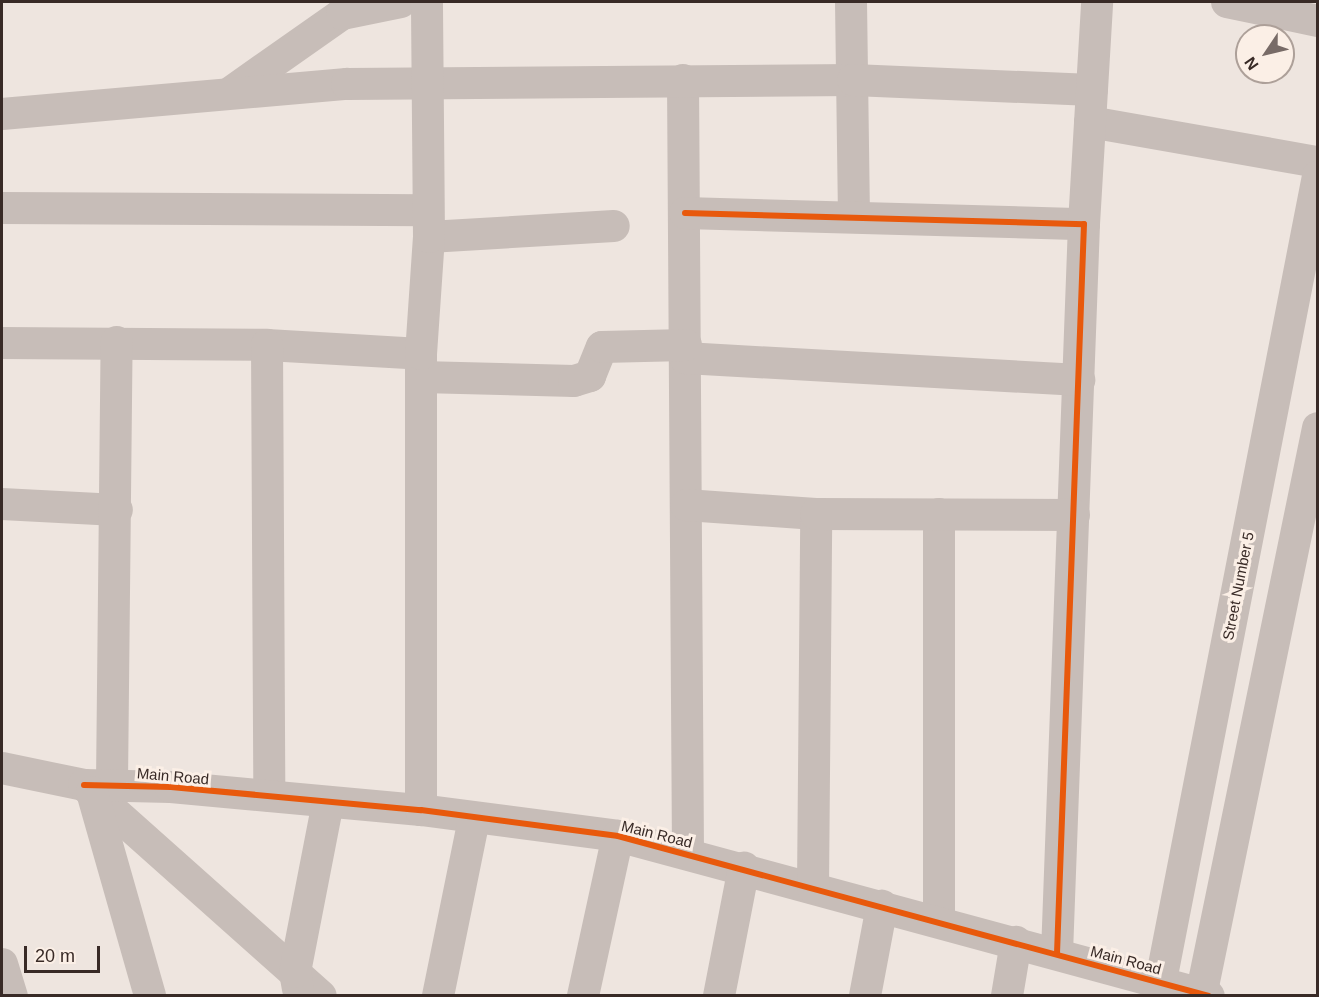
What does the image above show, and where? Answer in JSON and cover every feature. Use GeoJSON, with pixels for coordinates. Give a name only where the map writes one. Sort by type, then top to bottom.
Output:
{"type":"FeatureCollection","features":[{"type":"Feature","properties":{"kind":"street"},"geometry":{"type":"LineString","coordinates":[[230,93],[342,14],[401,2]]}},
{"type":"Feature","properties":{"kind":"street"},"geometry":{"type":"LineString","coordinates":[[421,810],[421,365],[428,224],[428,2]]}},
{"type":"Feature","properties":{"kind":"street"},"geometry":{"type":"LineString","coordinates":[[851,2],[854,214]]}},
{"type":"Feature","properties":{"kind":"street"},"geometry":{"type":"LineString","coordinates":[[1057,954],[1084,224],[1097,2]]}},
{"type":"Feature","properties":{"kind":"street"},"geometry":{"type":"LineString","coordinates":[[1227,2],[1317,21]]}},
{"type":"Feature","properties":{"kind":"street"},"geometry":{"type":"LineString","coordinates":[[2,114],[230,93],[428,85],[683,80],[853,80],[1092,90]]}},
{"type":"Feature","properties":{"kind":"street"},"geometry":{"type":"LineString","coordinates":[[683,80],[688,854]]}},
{"type":"Feature","properties":{"kind":"street"},"geometry":{"type":"LineString","coordinates":[[1090,122],[1317,162]]}},
{"type":"Feature","properties":{"kind":"street","name":"Street Number 5"},"geometry":{"type":"LineString","coordinates":[[1160,989],[1317,176]]}},
{"type":"Feature","properties":{"kind":"street"},"geometry":{"type":"LineString","coordinates":[[2,208],[428,224],[614,226]]}},
{"type":"Feature","properties":{"kind":"street"},"geometry":{"type":"LineString","coordinates":[[685,213],[854,214],[1084,224]]}},
{"type":"Feature","properties":{"kind":"street"},"geometry":{"type":"LineString","coordinates":[[2,343],[117,342],[267,345],[421,365],[574,381],[590,376],[602,347],[686,351],[1079,380]]}},
{"type":"Feature","properties":{"kind":"street"},"geometry":{"type":"LineString","coordinates":[[117,342],[117,510],[96,787],[150,996]]}},
{"type":"Feature","properties":{"kind":"street"},"geometry":{"type":"LineString","coordinates":[[267,345],[269,796]]}},
{"type":"Feature","properties":{"kind":"street"},"geometry":{"type":"LineString","coordinates":[[1204,995],[1317,428]]}},
{"type":"Feature","properties":{"kind":"street"},"geometry":{"type":"LineString","coordinates":[[2,504],[117,510]]}},
{"type":"Feature","properties":{"kind":"street"},"geometry":{"type":"LineString","coordinates":[[686,505],[816,514],[1074,515]]}},
{"type":"Feature","properties":{"kind":"street"},"geometry":{"type":"LineString","coordinates":[[813,888],[816,514]]}},
{"type":"Feature","properties":{"kind":"street"},"geometry":{"type":"LineString","coordinates":[[939,514],[939,922]]}},
{"type":"Feature","properties":{"kind":"street","name":"Main Road"},"geometry":{"type":"LineString","coordinates":[[2,768],[96,787],[269,796],[421,810],[474,819],[618,836],[744,867],[813,888],[1016,942],[1160,989],[1204,995]]}},
{"type":"Feature","properties":{"kind":"street"},"geometry":{"type":"LineString","coordinates":[[96,787],[297,984],[321,996]]}},
{"type":"Feature","properties":{"kind":"street"},"geometry":{"type":"LineString","coordinates":[[297,984],[328,802]]}},
{"type":"Feature","properties":{"kind":"street"},"geometry":{"type":"LineString","coordinates":[[438,996],[474,819]]}},
{"type":"Feature","properties":{"kind":"street"},"geometry":{"type":"LineString","coordinates":[[583,996],[618,836]]}},
{"type":"Feature","properties":{"kind":"street"},"geometry":{"type":"LineString","coordinates":[[719,996],[744,867]]}},
{"type":"Feature","properties":{"kind":"street"},"geometry":{"type":"LineString","coordinates":[[865,996],[882,906]]}},
{"type":"Feature","properties":{"kind":"street"},"geometry":{"type":"LineString","coordinates":[[1007,996],[1016,942]]}},
{"type":"Feature","properties":{"kind":"street"},"geometry":{"type":"LineString","coordinates":[[2,964],[12,996]]}},
{"type":"Feature","properties":{"kind":"cycle path"},"geometry":{"type":"LineString","coordinates":[[685,213],[1084,224],[1057,954]]}},
{"type":"Feature","properties":{"kind":"cycle path"},"geometry":{"type":"LineString","coordinates":[[84,785],[171,787],[421,810],[618,836],[1209,996]]}}]}
